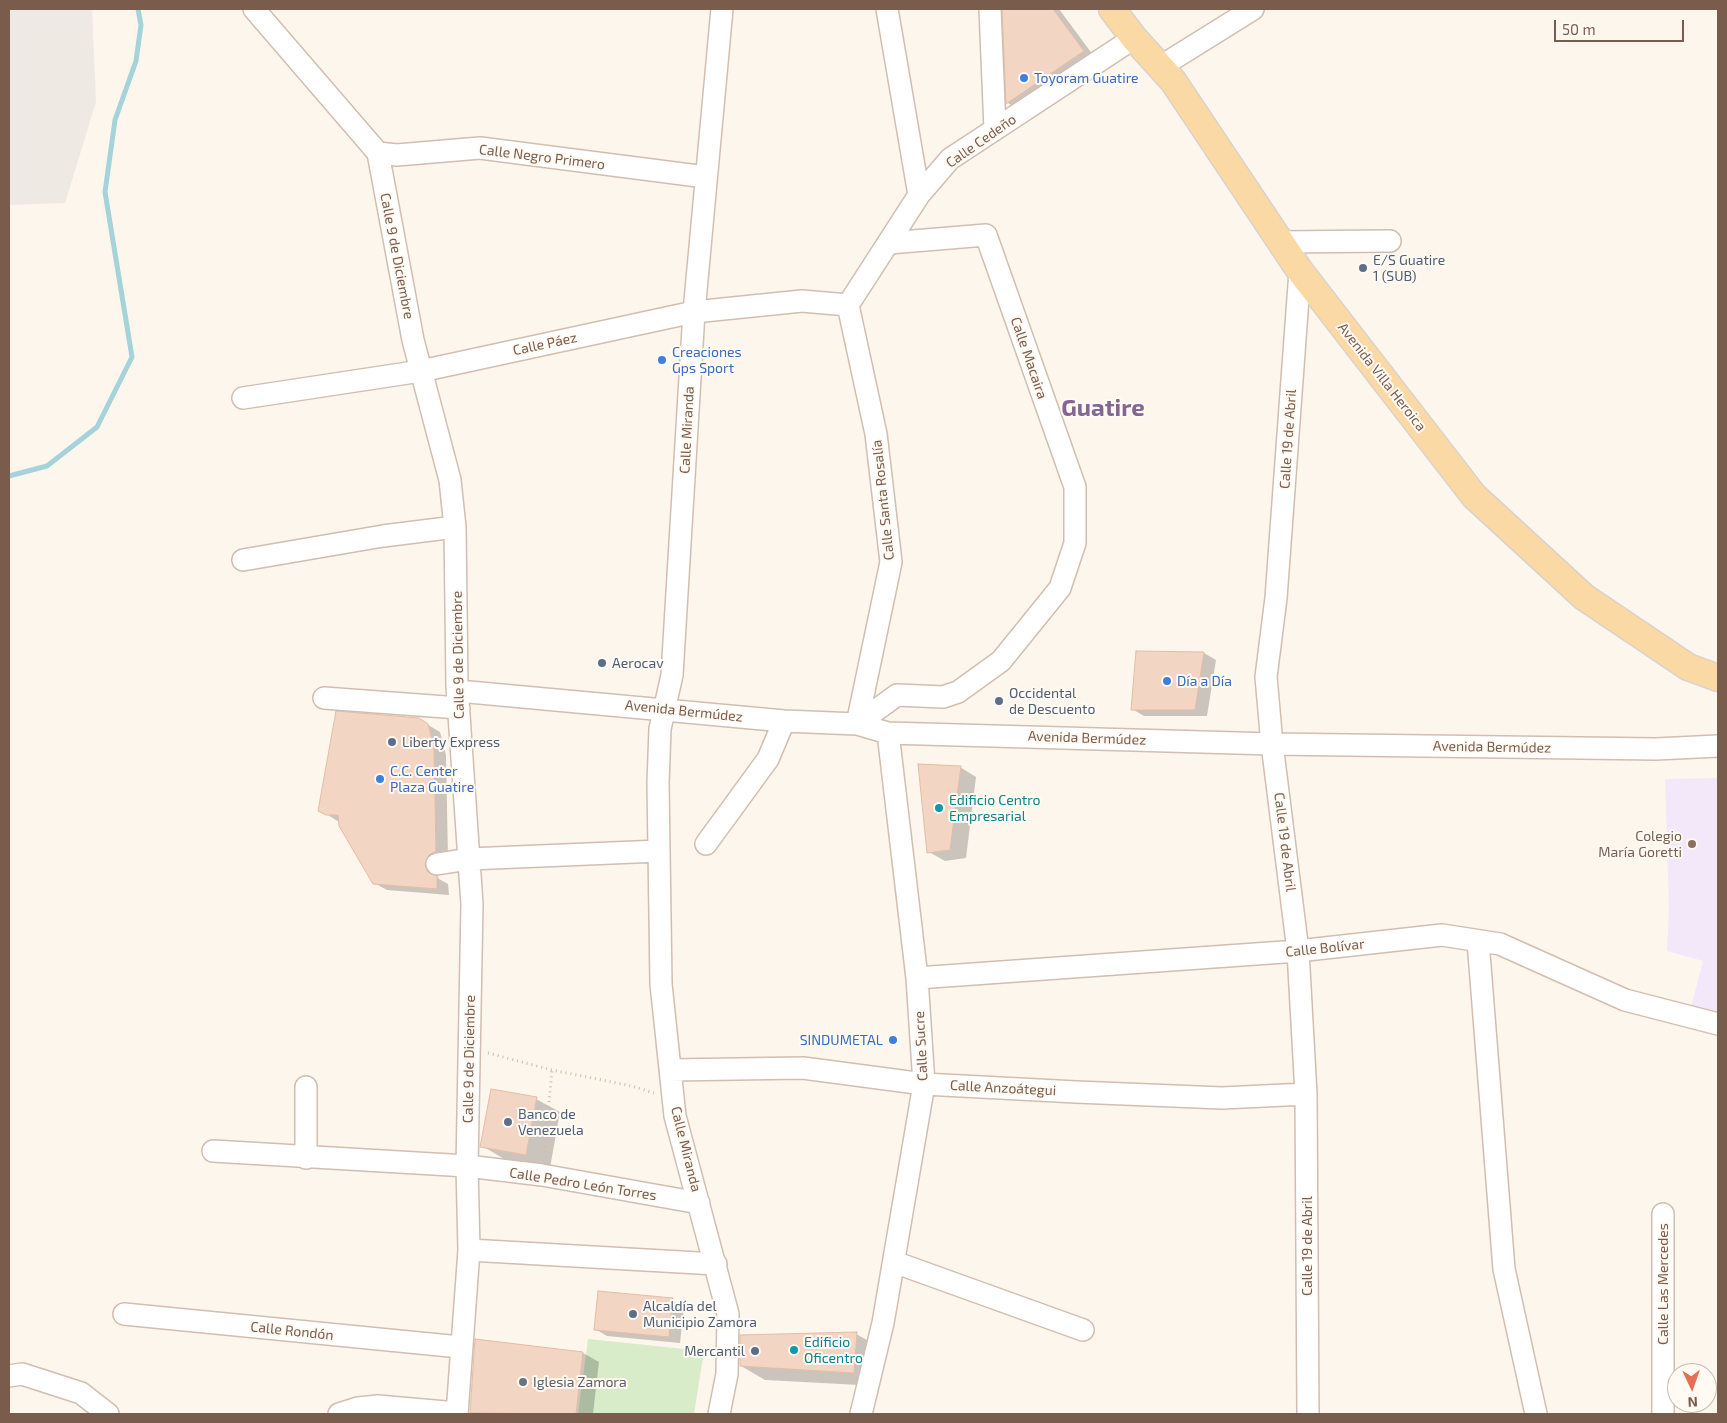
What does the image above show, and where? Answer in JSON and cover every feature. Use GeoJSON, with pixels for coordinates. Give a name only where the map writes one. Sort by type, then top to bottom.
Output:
{"type":"FeatureCollection","features":[{"type":"Feature","properties":{"kind":"main road","name":"Avenida Villa Heroica"},"geometry":{"type":"LineString","coordinates":[[1112,9],[1134,38],[1172,81],[1300,272],[1474,496],[1584,598],[1688,667],[1718,678]]}},
{"type":"Feature","properties":{"kind":"street"},"geometry":{"type":"LineString","coordinates":[[254,9],[378,153]]}},
{"type":"Feature","properties":{"kind":"street","name":"Calle Miranda"},"geometry":{"type":"LineString","coordinates":[[719,1414],[727,1374],[728,1314],[700,1203],[675,1116],[661,984],[659,738],[672,675],[694,312],[722,9]]}},
{"type":"Feature","properties":{"kind":"street"},"geometry":{"type":"LineString","coordinates":[[887,9],[920,195]]}},
{"type":"Feature","properties":{"kind":"street"},"geometry":{"type":"LineString","coordinates":[[990,9],[995,129]]}},
{"type":"Feature","properties":{"kind":"street"},"geometry":{"type":"LineString","coordinates":[[1160,67],[1254,9]]}},
{"type":"Feature","properties":{"kind":"street","name":"Calle Cedeño"},"geometry":{"type":"LineString","coordinates":[[848,306],[920,195],[950,159],[1134,38]]}},
{"type":"Feature","properties":{"kind":"street","name":"Calle Negro Primero"},"geometry":{"type":"LineString","coordinates":[[378,153],[398,155],[480,148],[706,177]]}},
{"type":"Feature","properties":{"kind":"street","name":"Calle 9 de Diciembre"},"geometry":{"type":"LineString","coordinates":[[378,153],[413,340],[450,480],[455,527],[458,699],[472,904],[468,1048],[468,1250],[457,1414]]}},
{"type":"Feature","properties":{"kind":"street","name":"Calle Macaira"},"geometry":{"type":"LineString","coordinates":[[857,724],[897,695],[943,697],[958,692],[1001,661],[1060,588],[1075,543],[1074,487],[986,235],[889,243]]}},
{"type":"Feature","properties":{"kind":"street"},"geometry":{"type":"LineString","coordinates":[[1279,242],[1390,241]]}},
{"type":"Feature","properties":{"kind":"street","name":"Calle 19 de Abril"},"geometry":{"type":"LineString","coordinates":[[1300,272],[1276,598],[1266,677],[1272,744],[1298,951],[1306,1094],[1308,1414]]}},
{"type":"Feature","properties":{"kind":"street","name":"Calle Páez"},"geometry":{"type":"LineString","coordinates":[[243,398],[421,371],[694,312],[802,301],[848,306]]}},
{"type":"Feature","properties":{"kind":"street","name":"Calle Santa Rosalía"},"geometry":{"type":"LineString","coordinates":[[848,306],[876,434],[891,562],[857,724]]}},
{"type":"Feature","properties":{"kind":"street"},"geometry":{"type":"LineString","coordinates":[[243,560],[383,536],[455,527]]}},
{"type":"Feature","properties":{"kind":"street","name":"Avenida Bermúdez"},"geometry":{"type":"LineString","coordinates":[[324,698],[458,699],[664,708],[784,721],[857,724],[888,733],[1272,744],[1656,749],[1718,746]]}},
{"type":"Feature","properties":{"kind":"street"},"geometry":{"type":"LineString","coordinates":[[706,844],[768,759],[784,721]]}},
{"type":"Feature","properties":{"kind":"street","name":"Calle Sucre"},"geometry":{"type":"LineString","coordinates":[[862,1414],[883,1322],[924,1084],[917,978],[888,733]]}},
{"type":"Feature","properties":{"kind":"street"},"geometry":{"type":"LineString","coordinates":[[437,864],[469,859],[659,851]]}},
{"type":"Feature","properties":{"kind":"street","name":"Calle Bolívar"},"geometry":{"type":"LineString","coordinates":[[917,978],[1298,951],[1442,935],[1500,944],[1625,1000],[1718,1024]]}},
{"type":"Feature","properties":{"kind":"street"},"geometry":{"type":"LineString","coordinates":[[1478,941],[1504,1269],[1536,1414]]}},
{"type":"Feature","properties":{"kind":"street","name":"Calle Anzoátegui"},"geometry":{"type":"LineString","coordinates":[[670,1070],[803,1068],[924,1084],[1222,1098],[1306,1094]]}},
{"type":"Feature","properties":{"kind":"street"},"geometry":{"type":"LineString","coordinates":[[306,1087],[306,1158]]}},
{"type":"Feature","properties":{"kind":"street","name":"Calle Pedro León Torres"},"geometry":{"type":"LineString","coordinates":[[213,1150],[306,1158],[467,1166],[542,1175],[700,1203]]}},
{"type":"Feature","properties":{"kind":"street","name":"Calle Las Mercedes"},"geometry":{"type":"LineString","coordinates":[[1663,1214],[1664,1414]]}},
{"type":"Feature","properties":{"kind":"street"},"geometry":{"type":"LineString","coordinates":[[468,1250],[716,1264]]}},
{"type":"Feature","properties":{"kind":"street"},"geometry":{"type":"LineString","coordinates":[[894,1262],[1083,1330]]}},
{"type":"Feature","properties":{"kind":"street","name":"Calle Rondón"},"geometry":{"type":"LineString","coordinates":[[124,1314],[460,1347]]}},
{"type":"Feature","properties":{"kind":"street"},"geometry":{"type":"LineString","coordinates":[[9,1376],[22,1374],[80,1393],[108,1414]]}},
{"type":"Feature","properties":{"kind":"street"},"geometry":{"type":"LineString","coordinates":[[339,1414],[358,1408],[378,1406],[457,1414]]}},
{"type":"Feature","properties":{"kind":"path"},"geometry":{"type":"LineString","coordinates":[[468,1048],[552,1070],[632,1086],[674,1100]]}},
{"type":"Feature","properties":{"kind":"path"},"geometry":{"type":"LineString","coordinates":[[542,1175],[552,1070]]}},
{"type":"Feature","properties":{"kind":"shaded area"},"geometry":{"type":"Polygon","coordinates":[[[9,9],[92,9],[96,102],[65,203],[9,205],[9,9]]]}},
{"type":"Feature","properties":{"kind":"shaded area","name":"Colegio María Goretti"},"geometry":{"type":"Polygon","coordinates":[[[1718,778],[1718,1014],[1691,1007],[1703,961],[1667,951],[1669,909],[1665,779],[1718,778]]]}},
{"type":"Feature","properties":{"kind":"green space"},"geometry":{"type":"Polygon","coordinates":[[[588,1339],[704,1351],[694,1414],[578,1414],[588,1339]]]}},
{"type":"Feature","properties":{"kind":"building","name":"Toyoram Guatire"},"geometry":{"type":"Polygon","coordinates":[[[1002,9],[1053,9],[1084,51],[1006,104],[1002,9]]]}},
{"type":"Feature","properties":{"kind":"building","name":"Día a Día"},"geometry":{"type":"Polygon","coordinates":[[[1136,651],[1204,652],[1195,710],[1131,710],[1136,651]]]}},
{"type":"Feature","properties":{"kind":"building","name":"C.C. Center Plaza Guatire"},"geometry":{"type":"Polygon","coordinates":[[[336,711],[419,718],[428,724],[434,747],[436,851],[429,855],[425,865],[428,872],[437,876],[437,889],[373,884],[339,826],[338,815],[326,815],[318,811],[336,711]]]}},
{"type":"Feature","properties":{"kind":"building","name":"Edificio Centro Empresarial"},"geometry":{"type":"Polygon","coordinates":[[[918,764],[961,766],[950,850],[927,853],[918,764]]]}},
{"type":"Feature","properties":{"kind":"building","name":"Banco de Venezuela"},"geometry":{"type":"Polygon","coordinates":[[[491,1089],[537,1097],[526,1155],[480,1147],[491,1089]]]}},
{"type":"Feature","properties":{"kind":"building","name":"Alcaldía del Municipio Zamora"},"geometry":{"type":"Polygon","coordinates":[[[598,1291],[673,1298],[669,1337],[594,1330],[598,1291]]]}},
{"type":"Feature","properties":{"kind":"building","name":"Edificio Oficentro"},"geometry":{"type":"Polygon","coordinates":[[[857,1332],[854,1373],[740,1366],[740,1335],[857,1332]]]}},
{"type":"Feature","properties":{"kind":"building","name":"Iglesia Zamora"},"geometry":{"type":"Polygon","coordinates":[[[475,1339],[583,1352],[576,1414],[470,1413],[475,1339]]]}},
{"type":"Feature","properties":{"kind":"waterway"},"geometry":{"type":"LineString","coordinates":[[9,476],[47,466],[97,427],[132,357],[105,192],[115,120],[136,61],[141,25],[138,9]]}},
{"type":"Feature","properties":{"kind":"place","name":"Toyoram Guatire"},"geometry":{"type":"Point","coordinates":[1024,78]}},
{"type":"Feature","properties":{"kind":"place","name":"E/S Guatire 1 (SUB)"},"geometry":{"type":"Point","coordinates":[1363,268]}},
{"type":"Feature","properties":{"kind":"place","name":"Creaciones Gps Sport"},"geometry":{"type":"Point","coordinates":[662,360]}},
{"type":"Feature","properties":{"kind":"place","name":"Aerocav"},"geometry":{"type":"Point","coordinates":[602,663]}},
{"type":"Feature","properties":{"kind":"place","name":"Día a Día"},"geometry":{"type":"Point","coordinates":[1167,681]}},
{"type":"Feature","properties":{"kind":"place","name":"Occidental de Descuento"},"geometry":{"type":"Point","coordinates":[999,701]}},
{"type":"Feature","properties":{"kind":"place","name":"Liberty Express"},"geometry":{"type":"Point","coordinates":[392,742]}},
{"type":"Feature","properties":{"kind":"place","name":"C.C. Center Plaza Guatire"},"geometry":{"type":"Point","coordinates":[380,779]}},
{"type":"Feature","properties":{"kind":"place","name":"Edificio Centro Empresarial"},"geometry":{"type":"Point","coordinates":[939,808]}},
{"type":"Feature","properties":{"kind":"place","name":"Colegio María Goretti"},"geometry":{"type":"Point","coordinates":[1692,844]}},
{"type":"Feature","properties":{"kind":"place","name":"SINDUMETAL"},"geometry":{"type":"Point","coordinates":[893,1040]}},
{"type":"Feature","properties":{"kind":"place","name":"Banco de Venezuela"},"geometry":{"type":"Point","coordinates":[508,1122]}},
{"type":"Feature","properties":{"kind":"place","name":"Alcaldía del Municipio Zamora"},"geometry":{"type":"Point","coordinates":[633,1314]}},
{"type":"Feature","properties":{"kind":"place","name":"Edificio Oficentro"},"geometry":{"type":"Point","coordinates":[794,1350]}},
{"type":"Feature","properties":{"kind":"place","name":"Mercantil"},"geometry":{"type":"Point","coordinates":[755,1351]}},
{"type":"Feature","properties":{"kind":"place","name":"Iglesia Zamora"},"geometry":{"type":"Point","coordinates":[523,1382]}},
{"type":"Feature","properties":{"kind":"district","name":"Guatire"},"geometry":{"type":"Point","coordinates":[1103,408]}}]}
